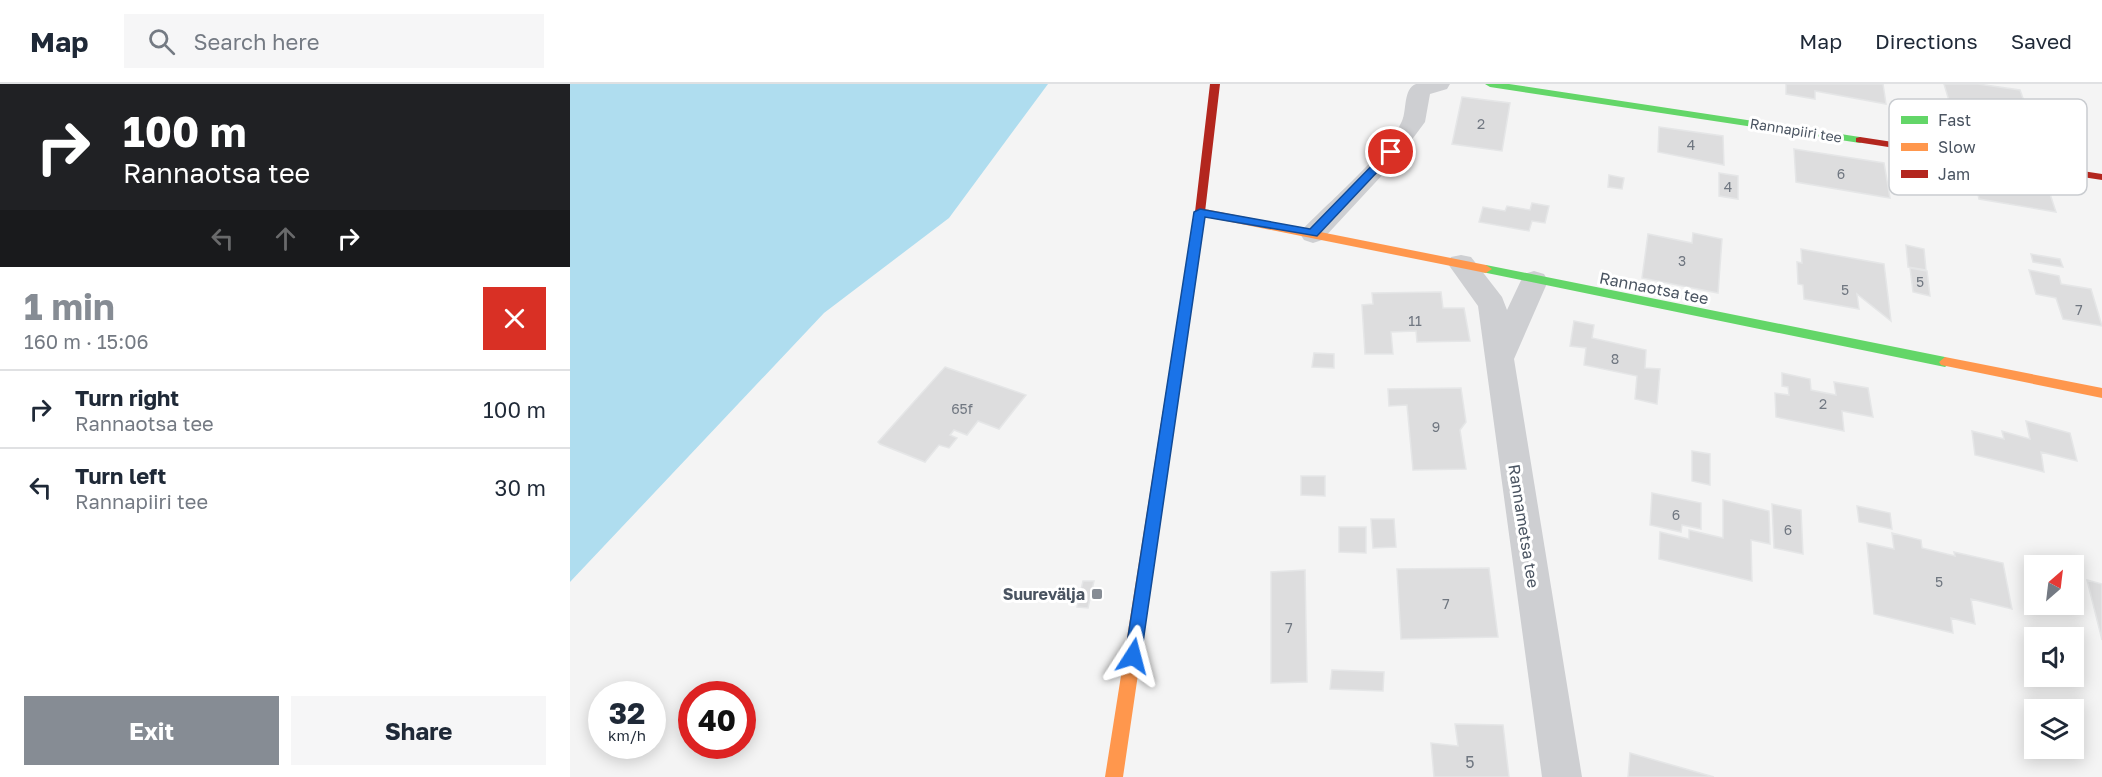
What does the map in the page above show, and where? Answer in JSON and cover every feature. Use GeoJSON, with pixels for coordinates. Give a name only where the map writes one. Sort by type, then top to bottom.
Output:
{"type":"FeatureCollection","features":[{"type":"Feature","properties":{"kind":"street"},"geometry":{"type":"LineString","coordinates":[[1114,777],[1200,212],[1215,84]]}},
{"type":"Feature","properties":{"kind":"street"},"geometry":{"type":"LineString","coordinates":[[1313,234],[1391,152],[1413,122],[1420,90],[1439,84]]}},
{"type":"Feature","properties":{"kind":"street","name":"Rannapiiri tee"},"geometry":{"type":"LineString","coordinates":[[1490,84],[1889,145]]}},
{"type":"Feature","properties":{"kind":"street","name":"Rannapiiri tee"},"geometry":{"type":"LineString","coordinates":[[2087,175],[2102,177]]}},
{"type":"Feature","properties":{"kind":"street","name":"Rannaotsa tee"},"geometry":{"type":"LineString","coordinates":[[1200,212],[1461,264],[1534,281],[2102,393]]}},
{"type":"Feature","properties":{"kind":"street","name":"Rannametsa tee"},"geometry":{"type":"LineString","coordinates":[[1461,264],[1492,304],[1562,777]]}},
{"type":"Feature","properties":{"kind":"street"},"geometry":{"type":"LineString","coordinates":[[1499,359],[1534,281]]}},
{"type":"Feature","properties":{"kind":"water"},"geometry":{"type":"Polygon","coordinates":[[[570,84],[1048,84],[949,218],[824,313],[570,582],[570,84]]]}},
{"type":"Feature","properties":{"kind":"building"},"geometry":{"type":"Polygon","coordinates":[[[1786,84],[1883,84],[1886,104],[1815,91],[1815,99],[1786,94],[1786,84]]]}},
{"type":"Feature","properties":{"kind":"building"},"geometry":{"type":"Polygon","coordinates":[[[1944,84],[1978,84],[2020,90],[2023,99],[1948,99],[1944,84]]]}},
{"type":"Feature","properties":{"kind":"building"},"geometry":{"type":"Polygon","coordinates":[[[1462,97],[1510,103],[1502,151],[1452,144],[1462,97]]]}},
{"type":"Feature","properties":{"kind":"building"},"geometry":{"type":"Polygon","coordinates":[[[1659,127],[1723,136],[1724,165],[1658,152],[1659,127]]]}},
{"type":"Feature","properties":{"kind":"building"},"geometry":{"type":"Polygon","coordinates":[[[1794,149],[1884,163],[1890,198],[1796,182],[1794,149]]]}},
{"type":"Feature","properties":{"kind":"building"},"geometry":{"type":"Polygon","coordinates":[[[1719,173],[1738,176],[1738,199],[1719,196],[1719,173]]]}},
{"type":"Feature","properties":{"kind":"building"},"geometry":{"type":"Polygon","coordinates":[[[1609,175],[1624,178],[1622,189],[1608,187],[1609,175]]]}},
{"type":"Feature","properties":{"kind":"building"},"geometry":{"type":"Polygon","coordinates":[[[1978,195],[2050,195],[2056,212],[1979,199],[1978,195]]]}},
{"type":"Feature","properties":{"kind":"building"},"geometry":{"type":"Polygon","coordinates":[[[1532,203],[1549,206],[1545,223],[1532,221],[1529,231],[1479,222],[1483,207],[1505,211],[1507,206],[1530,210],[1532,203]]]}},
{"type":"Feature","properties":{"kind":"building"},"geometry":{"type":"Polygon","coordinates":[[[1693,233],[1722,239],[1718,293],[1642,278],[1648,234],[1692,243],[1693,233]]]}},
{"type":"Feature","properties":{"kind":"building"},"geometry":{"type":"Polygon","coordinates":[[[1906,245],[1924,249],[1926,270],[1908,267],[1906,245]]]}},
{"type":"Feature","properties":{"kind":"building"},"geometry":{"type":"Polygon","coordinates":[[[1801,249],[1884,264],[1891,321],[1857,294],[1859,309],[1804,299],[1803,285],[1798,284],[1797,262],[1802,263],[1801,249]]]}},
{"type":"Feature","properties":{"kind":"building"},"geometry":{"type":"Polygon","coordinates":[[[2031,254],[2060,259],[2063,267],[2033,262],[2031,254]]]}},
{"type":"Feature","properties":{"kind":"building"},"geometry":{"type":"Polygon","coordinates":[[[1910,268],[1927,271],[1930,296],[1913,292],[1910,268]]]}},
{"type":"Feature","properties":{"kind":"building"},"geometry":{"type":"Polygon","coordinates":[[[2029,270],[2059,276],[2061,284],[2091,289],[2102,326],[2063,319],[2056,298],[2036,294],[2029,270]]]}},
{"type":"Feature","properties":{"kind":"building"},"geometry":{"type":"Polygon","coordinates":[[[1441,292],[1443,308],[1464,308],[1470,341],[1417,342],[1416,331],[1391,332],[1393,354],[1365,354],[1362,305],[1373,304],[1372,293],[1441,292]]]}},
{"type":"Feature","properties":{"kind":"building"},"geometry":{"type":"Polygon","coordinates":[[[1574,321],[1594,325],[1592,338],[1646,350],[1645,368],[1660,369],[1657,404],[1635,399],[1637,376],[1584,365],[1586,348],[1570,346],[1574,321]]]}},
{"type":"Feature","properties":{"kind":"building"},"geometry":{"type":"Polygon","coordinates":[[[1314,353],[1334,354],[1334,368],[1312,367],[1314,353]]]}},
{"type":"Feature","properties":{"kind":"building"},"geometry":{"type":"Polygon","coordinates":[[[945,367],[1026,395],[999,429],[978,421],[967,435],[954,430],[950,435],[957,438],[949,448],[939,445],[925,462],[880,444],[878,442],[945,367]]]}},
{"type":"Feature","properties":{"kind":"building"},"geometry":{"type":"Polygon","coordinates":[[[1782,373],[1810,379],[1811,390],[1836,395],[1834,382],[1868,388],[1873,417],[1842,411],[1844,431],[1776,417],[1775,393],[1789,395],[1788,387],[1782,386],[1782,373]]]}},
{"type":"Feature","properties":{"kind":"building"},"geometry":{"type":"Polygon","coordinates":[[[1461,388],[1466,422],[1460,430],[1466,469],[1413,470],[1407,405],[1389,406],[1388,389],[1461,388]]]}},
{"type":"Feature","properties":{"kind":"building"},"geometry":{"type":"Polygon","coordinates":[[[2026,421],[2070,433],[2077,461],[2041,452],[2044,472],[1975,455],[1972,431],[2004,439],[2002,431],[2030,439],[2026,421]]]}},
{"type":"Feature","properties":{"kind":"building"},"geometry":{"type":"Polygon","coordinates":[[[1692,451],[1710,454],[1710,485],[1692,481],[1692,451]]]}},
{"type":"Feature","properties":{"kind":"building"},"geometry":{"type":"Polygon","coordinates":[[[1301,476],[1325,476],[1325,496],[1301,495],[1301,476]]]}},
{"type":"Feature","properties":{"kind":"building"},"geometry":{"type":"Polygon","coordinates":[[[1652,493],[1701,503],[1701,529],[1682,525],[1681,532],[1650,525],[1652,493]]]}},
{"type":"Feature","properties":{"kind":"building"},"geometry":{"type":"Polygon","coordinates":[[[1723,500],[1769,511],[1770,544],[1751,540],[1752,581],[1659,559],[1660,532],[1689,539],[1689,530],[1723,538],[1723,500]]]}},
{"type":"Feature","properties":{"kind":"building"},"geometry":{"type":"Polygon","coordinates":[[[1772,504],[1801,510],[1803,554],[1774,548],[1772,504]]]}},
{"type":"Feature","properties":{"kind":"building"},"geometry":{"type":"Polygon","coordinates":[[[1857,506],[1890,513],[1892,529],[1859,522],[1857,506]]]}},
{"type":"Feature","properties":{"kind":"building"},"geometry":{"type":"Polygon","coordinates":[[[1371,519],[1394,519],[1396,547],[1373,548],[1371,519]]]}},
{"type":"Feature","properties":{"kind":"building"},"geometry":{"type":"Polygon","coordinates":[[[1339,527],[1366,527],[1366,553],[1339,552],[1339,527]]]}},
{"type":"Feature","properties":{"kind":"building"},"geometry":{"type":"Polygon","coordinates":[[[1892,533],[1921,540],[1922,548],[1955,556],[1954,552],[2003,563],[2012,609],[1971,599],[1975,624],[1951,618],[1953,633],[1874,614],[1867,543],[1894,549],[1892,533]]]}},
{"type":"Feature","properties":{"kind":"building"},"geometry":{"type":"Polygon","coordinates":[[[1489,568],[1498,637],[1401,639],[1397,569],[1489,568]]]}},
{"type":"Feature","properties":{"kind":"building"},"geometry":{"type":"Polygon","coordinates":[[[1305,570],[1307,682],[1271,683],[1271,572],[1305,570]]]}},
{"type":"Feature","properties":{"kind":"building"},"geometry":{"type":"Polygon","coordinates":[[[2087,580],[2102,584],[2102,640],[2087,580]]]}},
{"type":"Feature","properties":{"kind":"building"},"geometry":{"type":"Polygon","coordinates":[[[1083,581],[1094,581],[1088,608],[1077,607],[1083,581]]]}},
{"type":"Feature","properties":{"kind":"building"},"geometry":{"type":"Polygon","coordinates":[[[1332,670],[1384,672],[1383,691],[1330,689],[1332,670]]]}},
{"type":"Feature","properties":{"kind":"building"},"geometry":{"type":"Polygon","coordinates":[[[1455,724],[1503,725],[1509,777],[1434,777],[1431,743],[1458,746],[1455,724]]]}},
{"type":"Feature","properties":{"kind":"building"},"geometry":{"type":"Polygon","coordinates":[[[1630,753],[1714,777],[1628,777],[1630,753]]]}},
{"type":"Feature","properties":{"kind":"traffic: fast"},"geometry":{"type":"LineString","coordinates":[[1490,84],[1860,140]]}},
{"type":"Feature","properties":{"kind":"traffic: fast"},"geometry":{"type":"LineString","coordinates":[[1486,269],[1945,362]]}},
{"type":"Feature","properties":{"kind":"traffic: slow"},"geometry":{"type":"LineString","coordinates":[[1200,212],[1486,269]]}},
{"type":"Feature","properties":{"kind":"traffic: slow"},"geometry":{"type":"LineString","coordinates":[[1945,362],[2102,393]]}},
{"type":"Feature","properties":{"kind":"traffic: slow"},"geometry":{"type":"LineString","coordinates":[[1114,777],[1166,435]]}},
{"type":"Feature","properties":{"kind":"traffic: jam"},"geometry":{"type":"LineString","coordinates":[[1166,435],[1200,212],[1215,84]]}},
{"type":"Feature","properties":{"kind":"traffic: jam"},"geometry":{"type":"LineString","coordinates":[[1860,140],[1889,144]]}},
{"type":"Feature","properties":{"kind":"traffic: jam"},"geometry":{"type":"LineString","coordinates":[[2087,175],[2102,177]]}},
{"type":"Feature","properties":{"kind":"place","name":"Suurevälja"},"geometry":{"type":"Point","coordinates":[1097,594]}},
{"type":"Feature","properties":{"kind":"route"},"geometry":{"type":"LineString","coordinates":[[1133,656],[1200,212],[1313,234],[1391,152]]}}]}
